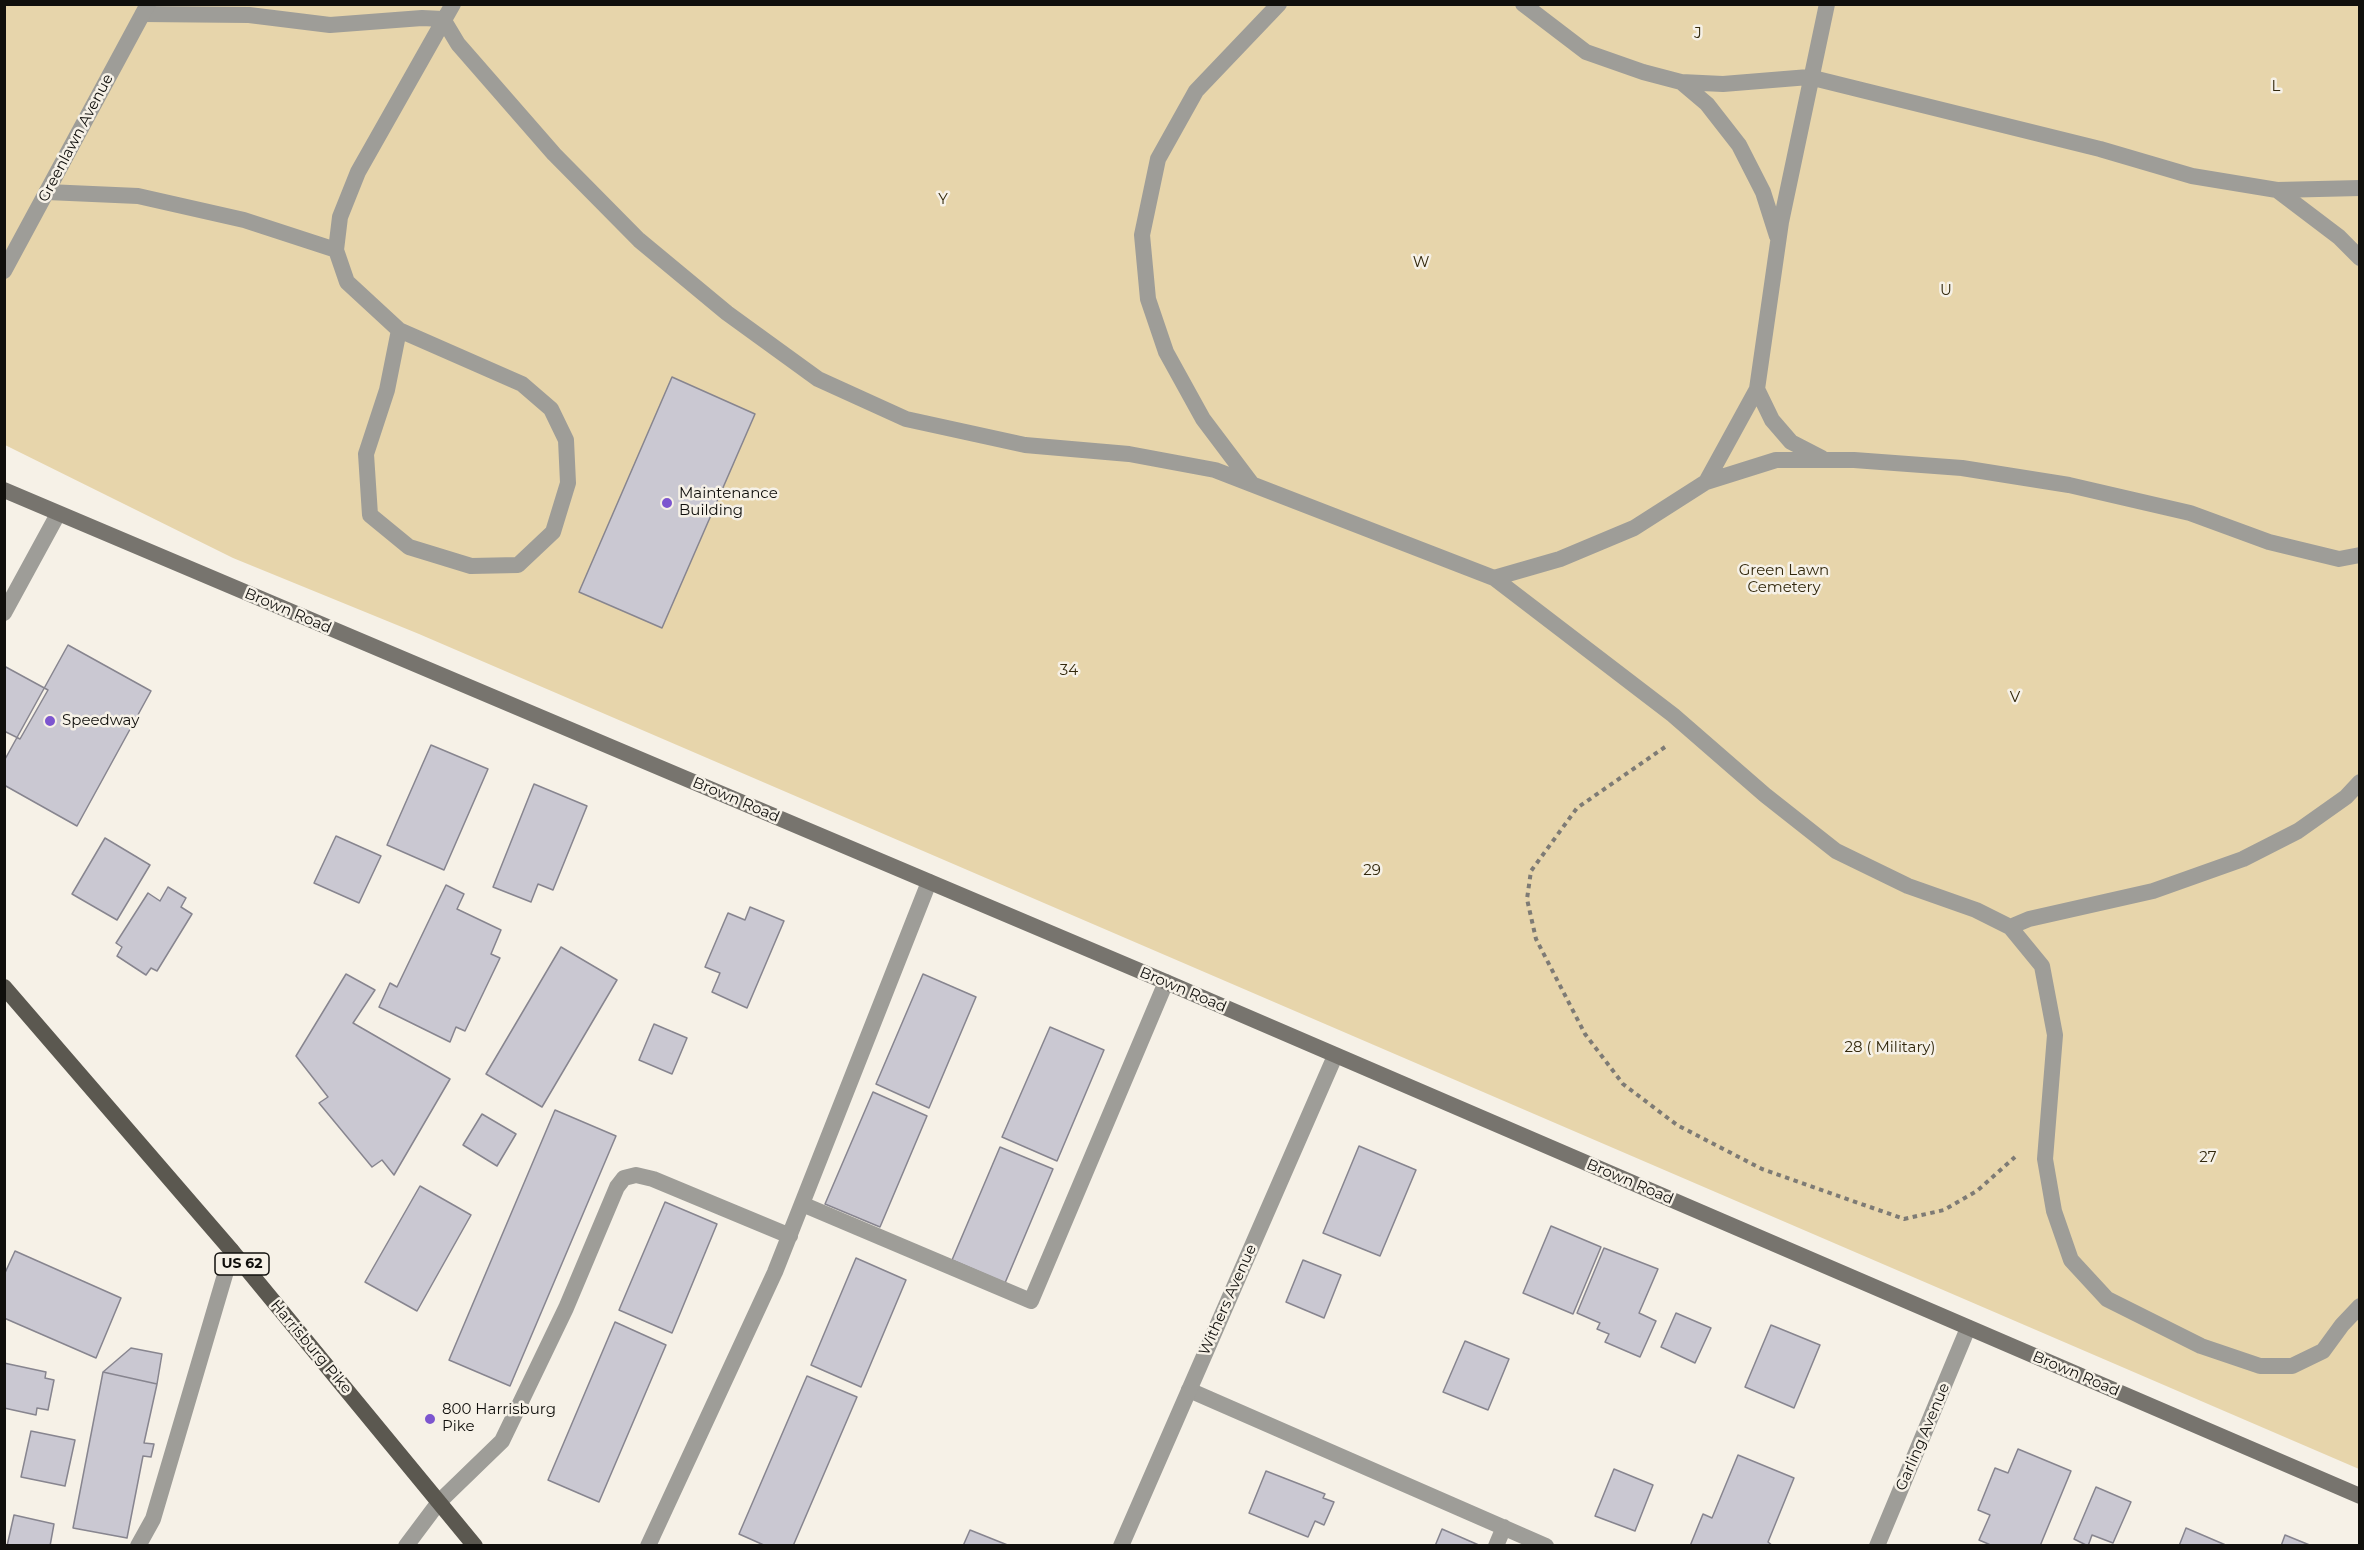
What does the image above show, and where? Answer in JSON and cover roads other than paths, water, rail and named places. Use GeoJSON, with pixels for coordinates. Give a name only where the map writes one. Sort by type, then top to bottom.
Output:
{"type":"FeatureCollection","features":[{"type":"Feature","properties":{"kind":"main road","name":"Brown Road"},"geometry":{"type":"LineString","coordinates":[[4,490],[1166,982],[2360,1496]]}},
{"type":"Feature","properties":{"kind":"main road","name":"Harrisburg Pike"},"geometry":{"type":"LineString","coordinates":[[4,987],[232,1251],[475,1545]]}},
{"type":"Feature","properties":{"kind":"street"},"geometry":{"type":"LineString","coordinates":[[399,330],[387,390],[366,454],[370,514],[409,547],[471,566],[518,565],[553,532],[568,483],[566,440],[551,409],[522,384],[399,330],[347,282],[336,250],[340,217],[358,172],[453,4]]}},
{"type":"Feature","properties":{"kind":"street"},"geometry":{"type":"LineString","coordinates":[[1523,4],[1586,52],[1643,72],[1681,82],[1723,84],[1809,77],[2100,149],[2192,176],[2277,190],[2360,188]]}},
{"type":"Feature","properties":{"kind":"street"},"geometry":{"type":"LineString","coordinates":[[1706,482],[1757,389],[1778,240],[1809,77],[1827,4]]}},
{"type":"Feature","properties":{"kind":"street"},"geometry":{"type":"LineString","coordinates":[[1252,484],[1203,419],[1166,352],[1148,299],[1142,235],[1158,159],[1196,91],[1278,5]]}},
{"type":"Feature","properties":{"kind":"street"},"geometry":{"type":"LineString","coordinates":[[146,9],[249,15],[330,25],[422,18],[443,19]]}},
{"type":"Feature","properties":{"kind":"street","name":"Greenlawn Avenue"},"geometry":{"type":"LineString","coordinates":[[4,272],[146,9]]}},
{"type":"Feature","properties":{"kind":"street"},"geometry":{"type":"LineString","coordinates":[[443,19],[458,44],[554,154],[639,240],[727,313],[818,379],[906,419],[1025,445],[1129,454],[1204,468],[1252,484],[1494,578],[1690,729],[1765,795],[1836,851],[1908,886],[1976,910],[2010,927],[2042,966],[2055,1035],[2045,1159],[2057,1221],[2071,1260],[2107,1299],[2201,1346],[2260,1366],[2292,1366],[2323,1351],[2342,1324],[2360,1306]]}},
{"type":"Feature","properties":{"kind":"street"},"geometry":{"type":"LineString","coordinates":[[1681,82],[1707,104],[1739,145],[1763,192],[1778,240]]}},
{"type":"Feature","properties":{"kind":"street"},"geometry":{"type":"LineString","coordinates":[[2277,190],[2339,237],[2360,258]]}},
{"type":"Feature","properties":{"kind":"street"},"geometry":{"type":"LineString","coordinates":[[47,192],[138,196],[244,220],[336,250]]}},
{"type":"Feature","properties":{"kind":"street"},"geometry":{"type":"LineString","coordinates":[[1757,389],[1772,420],[1791,442],[1826,460]]}},
{"type":"Feature","properties":{"kind":"street"},"geometry":{"type":"LineString","coordinates":[[1494,578],[1560,559],[1634,528],[1706,482],[1776,460],[1826,460],[1962,468],[2069,485],[2190,513],[2279,544],[2339,558],[2360,555]]}},
{"type":"Feature","properties":{"kind":"street"},"geometry":{"type":"LineString","coordinates":[[4,613],[58,514]]}},
{"type":"Feature","properties":{"kind":"street"},"geometry":{"type":"LineString","coordinates":[[2010,927],[2029,919],[2153,891],[2243,859],[2298,831],[2346,797],[2360,782]]}},
{"type":"Feature","properties":{"kind":"street"},"geometry":{"type":"LineString","coordinates":[[648,1545],[790,1236],[929,882]]}},
{"type":"Feature","properties":{"kind":"street"},"geometry":{"type":"LineString","coordinates":[[802,1204],[1031,1301],[1166,982]]}},
{"type":"Feature","properties":{"kind":"street","name":"Withers Avenue"},"geometry":{"type":"LineString","coordinates":[[1121,1545],[1335,1056]]}},
{"type":"Feature","properties":{"kind":"street"},"geometry":{"type":"LineString","coordinates":[[406,1545],[439,1502],[502,1441],[566,1308],[617,1187],[624,1178],[636,1174],[653,1179],[790,1236]]}},
{"type":"Feature","properties":{"kind":"street"},"geometry":{"type":"LineString","coordinates":[[138,1545],[153,1519],[232,1251]]}},
{"type":"Feature","properties":{"kind":"street","name":"Garling Avenue"},"geometry":{"type":"LineString","coordinates":[[1877,1545],[1968,1328]]}},
{"type":"Feature","properties":{"kind":"street"},"geometry":{"type":"LineString","coordinates":[[1189,1389],[1546,1545]]}},
{"type":"Feature","properties":{"kind":"street"},"geometry":{"type":"LineString","coordinates":[[1496,1545],[1504,1527]]}},
{"type":"Feature","properties":{"kind":"place","name":"Maintenance Building"},"geometry":{"type":"Point","coordinates":[667,503]}},
{"type":"Feature","properties":{"kind":"place","name":"Speedway"},"geometry":{"type":"Point","coordinates":[50,721]}},
{"type":"Feature","properties":{"kind":"place","name":"800 Harrisburg Pike"},"geometry":{"type":"Point","coordinates":[430,1419]}},
{"type":"Feature","properties":{"kind":"park label","name":"J"},"geometry":{"type":"Point","coordinates":[1698,34]}},
{"type":"Feature","properties":{"kind":"park label","name":"L"},"geometry":{"type":"Point","coordinates":[2276,87]}},
{"type":"Feature","properties":{"kind":"park label","name":"Y"},"geometry":{"type":"Point","coordinates":[943,200]}},
{"type":"Feature","properties":{"kind":"park label","name":"W"},"geometry":{"type":"Point","coordinates":[1421,263]}},
{"type":"Feature","properties":{"kind":"park label","name":"U"},"geometry":{"type":"Point","coordinates":[1946,291]}},
{"type":"Feature","properties":{"kind":"park label","name":"Green Lawn Cemetery"},"geometry":{"type":"Point","coordinates":[1784,580]}},
{"type":"Feature","properties":{"kind":"park label","name":"34"},"geometry":{"type":"Point","coordinates":[1069,671]}},
{"type":"Feature","properties":{"kind":"park label","name":"V"},"geometry":{"type":"Point","coordinates":[2015,698]}},
{"type":"Feature","properties":{"kind":"park label","name":"29"},"geometry":{"type":"Point","coordinates":[1372,871]}},
{"type":"Feature","properties":{"kind":"park label","name":"28 ( Military)"},"geometry":{"type":"Point","coordinates":[1890,1048]}},
{"type":"Feature","properties":{"kind":"park label","name":"27"},"geometry":{"type":"Point","coordinates":[2208,1158]}}]}
